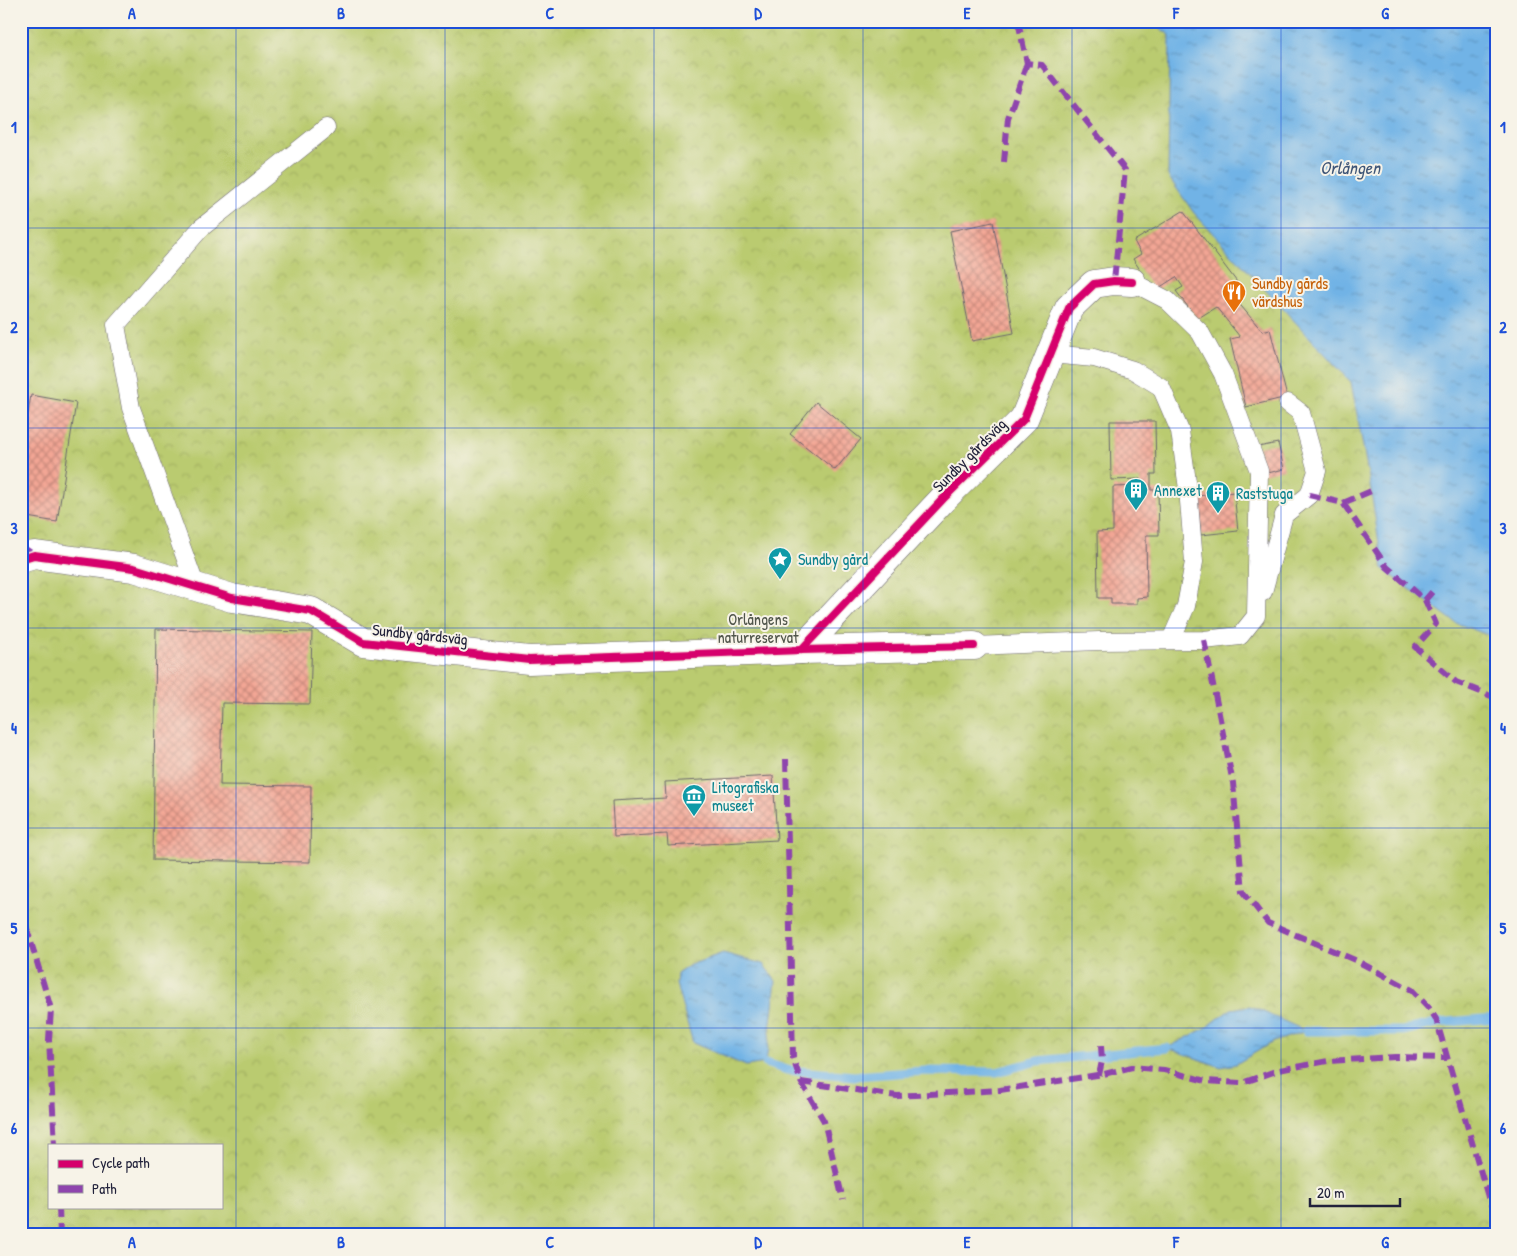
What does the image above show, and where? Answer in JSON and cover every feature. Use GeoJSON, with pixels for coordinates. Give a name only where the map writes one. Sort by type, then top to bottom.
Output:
{"type":"FeatureCollection","features":[{"type":"Feature","properties":{"kind":"street","name":"Sundby gårdsväg"},"geometry":{"type":"LineString","coordinates":[[801,650],[943,499],[1024,419],[1069,308],[1094,284],[1114,281],[1132,282]]}},
{"type":"Feature","properties":{"kind":"street","name":"Sundby gårdsväg"},"geometry":{"type":"LineString","coordinates":[[21,559],[34,555],[134,568],[232,598],[311,611],[363,642],[529,660],[974,646]]}},
{"type":"Feature","properties":{"kind":"lane"},"geometry":{"type":"LineString","coordinates":[[196,587],[130,408],[116,325],[201,228],[326,128]]}},
{"type":"Feature","properties":{"kind":"lane","name":"Sundby gårdsväg"},"geometry":{"type":"LineString","coordinates":[[974,646],[1099,641],[1204,640],[1240,636],[1256,616],[1259,471],[1223,374],[1200,332],[1167,300],[1132,282]]}},
{"type":"Feature","properties":{"kind":"lane"},"geometry":{"type":"LineString","coordinates":[[1050,354],[1094,358],[1133,370],[1161,387],[1180,431],[1188,489],[1194,562],[1186,606],[1171,640]]}},
{"type":"Feature","properties":{"kind":"lane"},"geometry":{"type":"LineString","coordinates":[[1256,616],[1284,515],[1309,495],[1317,471],[1301,413],[1288,402]]}},
{"type":"Feature","properties":{"kind":"green space","name":"Orlångens naturreservat"},"geometry":{"type":"Polygon","coordinates":[[[21,21],[1496,21],[1496,1235],[21,1235],[21,21]]]}},
{"type":"Feature","properties":{"kind":"water","name":"Orlången"},"geometry":{"type":"Polygon","coordinates":[[[1149,21],[1496,21],[1496,638],[1456,623],[1383,569],[1369,478],[1351,382],[1194,213],[1168,176],[1170,35],[1149,21]]]}},
{"type":"Feature","properties":{"kind":"water"},"geometry":{"type":"Polygon","coordinates":[[[723,953],[763,964],[776,981],[766,1063],[746,1066],[693,1043],[676,984],[677,974],[690,965],[723,953]]]}},
{"type":"Feature","properties":{"kind":"water"},"geometry":{"type":"Polygon","coordinates":[[[1250,1006],[1306,1031],[1273,1042],[1236,1064],[1221,1067],[1167,1048],[1207,1027],[1231,1009],[1250,1006]]]}},
{"type":"Feature","properties":{"kind":"building","name":"Sundby gårds värdshus"},"geometry":{"type":"Polygon","coordinates":[[[1183,211],[1240,286],[1231,294],[1262,331],[1270,329],[1287,397],[1246,407],[1230,339],[1240,337],[1216,307],[1197,319],[1176,291],[1183,287],[1176,277],[1154,291],[1133,259],[1141,254],[1134,241],[1183,211]]]}},
{"type":"Feature","properties":{"kind":"building"},"geometry":{"type":"Polygon","coordinates":[[[993,222],[1014,333],[972,341],[950,231],[993,222]]]}},
{"type":"Feature","properties":{"kind":"building"},"geometry":{"type":"Polygon","coordinates":[[[31,395],[76,403],[57,522],[21,516],[21,456],[31,395]]]}},
{"type":"Feature","properties":{"kind":"building"},"geometry":{"type":"Polygon","coordinates":[[[816,402],[861,439],[835,470],[790,434],[816,402]]]}},
{"type":"Feature","properties":{"kind":"building","name":"Annexet"},"geometry":{"type":"Polygon","coordinates":[[[1110,421],[1155,421],[1156,474],[1151,474],[1151,490],[1158,490],[1159,535],[1146,535],[1147,597],[1137,598],[1137,604],[1111,604],[1111,598],[1098,598],[1097,532],[1113,531],[1113,487],[1140,486],[1140,479],[1111,480],[1110,421]]]}},
{"type":"Feature","properties":{"kind":"building"},"geometry":{"type":"Polygon","coordinates":[[[1278,443],[1284,469],[1264,474],[1258,447],[1278,443]]]}},
{"type":"Feature","properties":{"kind":"building","name":"Raststuga"},"geometry":{"type":"Polygon","coordinates":[[[1234,492],[1238,531],[1201,535],[1197,496],[1234,492]]]}},
{"type":"Feature","properties":{"kind":"building"},"geometry":{"type":"Polygon","coordinates":[[[156,629],[312,632],[310,704],[222,703],[220,785],[311,786],[310,862],[153,860],[156,629]]]}},
{"type":"Feature","properties":{"kind":"building","name":"Litografiska museet"},"geometry":{"type":"Polygon","coordinates":[[[773,776],[777,840],[668,846],[667,834],[614,837],[612,801],[666,798],[665,782],[773,776]]]}},
{"type":"Feature","properties":{"kind":"waterway"},"geometry":{"type":"LineString","coordinates":[[1306,1031],[1403,1031],[1437,1023],[1496,1018]]}},
{"type":"Feature","properties":{"kind":"waterway"},"geometry":{"type":"LineString","coordinates":[[766,1063],[787,1070],[854,1076],[926,1071],[997,1072],[1038,1061],[1167,1048]]}},
{"type":"Feature","properties":{"kind":"marked path"},"geometry":{"type":"LineString","coordinates":[[1018,21],[1027,63],[1042,65],[1125,170],[1114,281]]}},
{"type":"Feature","properties":{"kind":"marked path"},"geometry":{"type":"LineString","coordinates":[[1004,162],[1008,118],[1027,63]]}},
{"type":"Feature","properties":{"kind":"marked path"},"geometry":{"type":"LineString","coordinates":[[1343,503],[1371,491]]}},
{"type":"Feature","properties":{"kind":"marked path"},"geometry":{"type":"LineString","coordinates":[[1309,495],[1343,503],[1387,567],[1425,600],[1432,592]]}},
{"type":"Feature","properties":{"kind":"marked path"},"geometry":{"type":"LineString","coordinates":[[21,546],[34,555]]}},
{"type":"Feature","properties":{"kind":"marked path"},"geometry":{"type":"LineString","coordinates":[[1425,600],[1436,624],[1415,647],[1456,682],[1496,698]]}},
{"type":"Feature","properties":{"kind":"marked path"},"geometry":{"type":"LineString","coordinates":[[1204,640],[1233,783],[1243,891],[1268,923],[1357,961],[1412,990],[1429,1008],[1436,1019],[1488,1197],[1496,1212]]}},
{"type":"Feature","properties":{"kind":"marked path"},"geometry":{"type":"LineString","coordinates":[[786,759],[793,1058],[801,1082],[824,1121],[843,1200]]}},
{"type":"Feature","properties":{"kind":"marked path"},"geometry":{"type":"LineString","coordinates":[[21,909],[51,1009],[49,1040],[55,1144]]}},
{"type":"Feature","properties":{"kind":"marked path"},"geometry":{"type":"LineString","coordinates":[[1099,1075],[1102,1061],[1101,1046]]}},
{"type":"Feature","properties":{"kind":"marked path"},"geometry":{"type":"LineString","coordinates":[[801,1082],[897,1096],[1000,1090],[1104,1074],[1132,1067],[1164,1070],[1206,1081],[1242,1083],[1279,1070],[1328,1061],[1395,1057],[1447,1058]]}},
{"type":"Feature","properties":{"kind":"marked path"},"geometry":{"type":"LineString","coordinates":[[59,1208],[60,1235]]}},
{"type":"Feature","properties":{"kind":"cycle path"},"geometry":{"type":"LineString","coordinates":[[801,650],[943,499],[1024,419],[1069,308],[1094,284],[1114,281],[1132,282]]}},
{"type":"Feature","properties":{"kind":"cycle path"},"geometry":{"type":"LineString","coordinates":[[21,559],[34,555],[134,568],[232,598],[311,611],[363,642],[529,660],[974,646]]}},
{"type":"Feature","properties":{"kind":"place","name":"Sundby gårds värdshus"},"geometry":{"type":"Point","coordinates":[1234,313]}},
{"type":"Feature","properties":{"kind":"place","name":"Annexet"},"geometry":{"type":"Point","coordinates":[1136,511]}},
{"type":"Feature","properties":{"kind":"place","name":"Raststuga"},"geometry":{"type":"Point","coordinates":[1218,514]}},
{"type":"Feature","properties":{"kind":"place","name":"Sundby gård"},"geometry":{"type":"Point","coordinates":[780,580]}},
{"type":"Feature","properties":{"kind":"place","name":"Litografiska museet"},"geometry":{"type":"Point","coordinates":[694,817]}}]}
